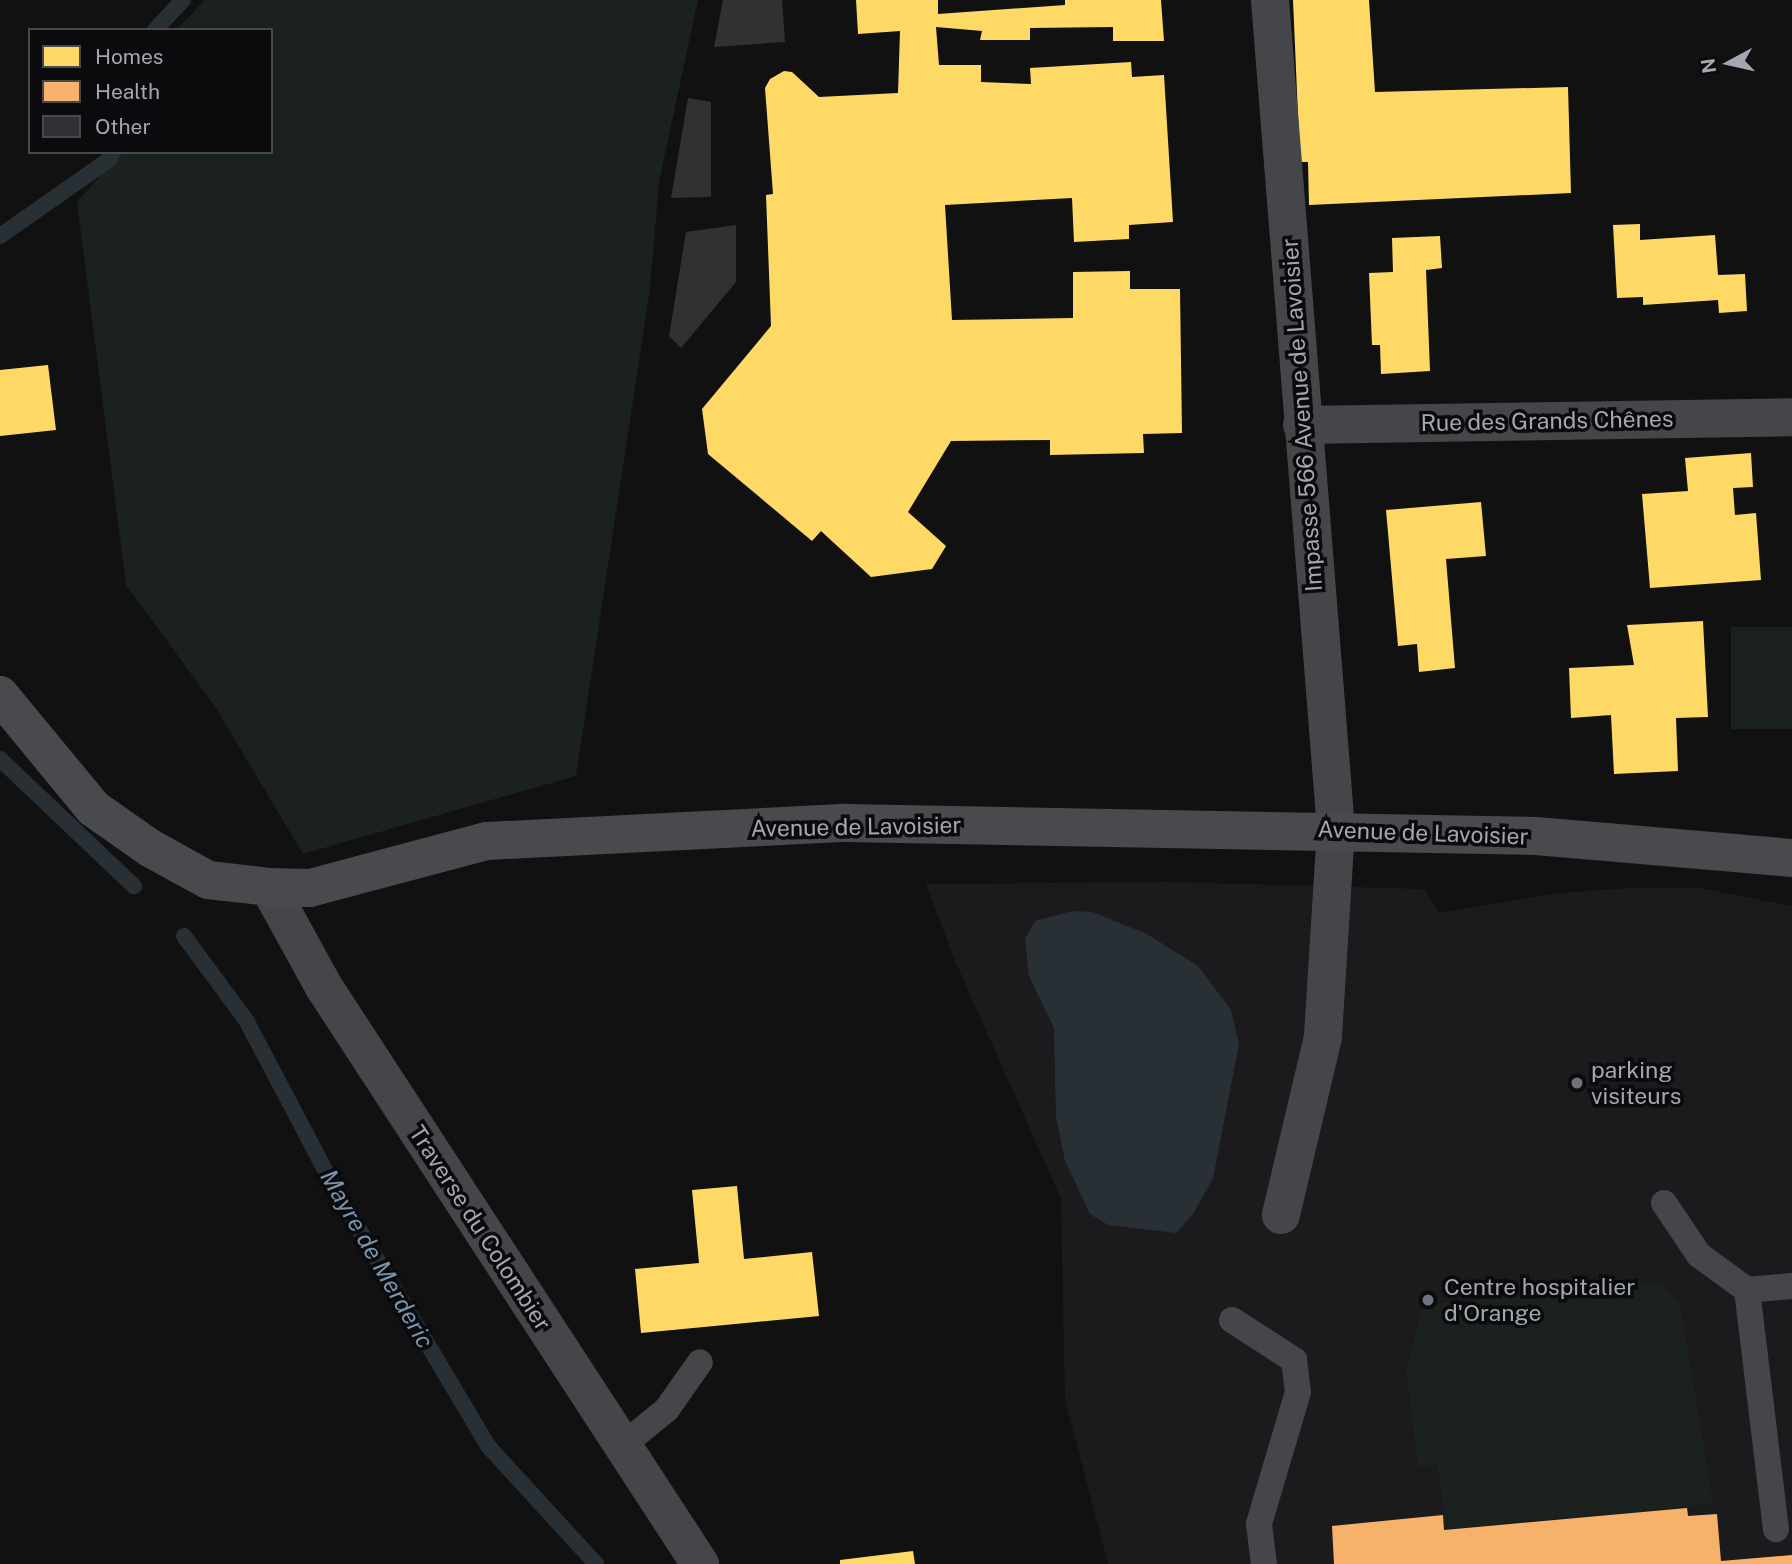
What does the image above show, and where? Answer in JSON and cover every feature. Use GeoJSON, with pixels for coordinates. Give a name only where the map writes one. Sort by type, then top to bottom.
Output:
{"type":"FeatureCollection","features":[{"type":"Feature","properties":{"kind":"street","name":"Impasse 566 Avenue de Lavoisier"},"geometry":{"type":"LineString","coordinates":[[1270,0],[1336,829],[1323,1037],[1281,1215]]}},
{"type":"Feature","properties":{"kind":"street","name":"Rue des Grands Chênes"},"geometry":{"type":"LineString","coordinates":[[1302,425],[1792,417]]}},
{"type":"Feature","properties":{"kind":"street","name":"Avenue de Lavoisier"},"geometry":{"type":"LineString","coordinates":[[0,695],[93,808],[138,840],[208,880],[269,887],[310,888],[486,841],[654,836],[846,823],[1336,829],[1536,836],[1792,858]]}},
{"type":"Feature","properties":{"kind":"street","name":"Traverse du Colombier"},"geometry":{"type":"LineString","coordinates":[[269,887],[324,987],[700,1564]]}},
{"type":"Feature","properties":{"kind":"lane"},"geometry":{"type":"LineString","coordinates":[[1664,1203],[1699,1255],[1747,1290],[1792,1286]]}},
{"type":"Feature","properties":{"kind":"lane"},"geometry":{"type":"LineString","coordinates":[[1747,1290],[1776,1529]]}},
{"type":"Feature","properties":{"kind":"lane"},"geometry":{"type":"LineString","coordinates":[[1232,1320],[1294,1360],[1298,1392],[1259,1524],[1264,1564]]}},
{"type":"Feature","properties":{"kind":"lane"},"geometry":{"type":"LineString","coordinates":[[622,1446],[667,1409],[700,1362]]}},
{"type":"Feature","properties":{"kind":"shaded area"},"geometry":{"type":"Polygon","coordinates":[[[205,0],[698,0],[659,182],[650,289],[576,776],[303,854],[214,705],[126,585],[77,202],[119,154],[273,154],[273,28],[178,28],[205,0]]]}},
{"type":"Feature","properties":{"kind":"shaded area"},"geometry":{"type":"Polygon","coordinates":[[[1731,627],[1792,627],[1792,729],[1731,729],[1731,627]]]}},
{"type":"Feature","properties":{"kind":"shaded area","name":"Centre hospitalier d'Orange"},"geometry":{"type":"Polygon","coordinates":[[[1168,882],[1424,889],[1439,913],[1559,893],[1630,888],[1700,888],[1792,906],[1792,1564],[1108,1564],[1065,1400],[1061,1199],[955,961],[926,884],[1168,882]]]}},
{"type":"Feature","properties":{"kind":"shaded area"},"geometry":{"type":"Polygon","coordinates":[[[1072,911],[1092,912],[1147,934],[1198,966],[1231,1010],[1239,1044],[1213,1178],[1193,1214],[1176,1233],[1108,1225],[1090,1214],[1065,1161],[1056,1117],[1054,1028],[1029,976],[1025,939],[1035,921],[1072,911]]]}},
{"type":"Feature","properties":{"kind":"shaded area"},"geometry":{"type":"Polygon","coordinates":[[[1659,1281],[1680,1302],[1713,1504],[1445,1529],[1438,1465],[1418,1467],[1406,1369],[1423,1305],[1659,1281]]]}},
{"type":"Feature","properties":{"kind":"building: Homes"},"geometry":{"type":"Polygon","coordinates":[[[856,0],[938,0],[938,14],[1065,5],[1065,0],[1161,0],[1164,41],[1113,41],[1113,27],[1030,28],[1030,40],[980,40],[982,31],[936,27],[939,65],[981,65],[981,82],[1031,84],[1030,68],[1131,62],[1132,77],[1164,75],[1173,222],[1129,225],[1129,239],[1074,242],[1072,198],[945,205],[952,320],[1073,318],[1073,272],[1130,271],[1130,289],[1180,289],[1182,433],[1143,434],[1144,453],[1050,455],[1050,440],[951,441],[908,512],[946,546],[932,569],[871,577],[821,531],[812,541],[708,454],[702,409],[771,326],[766,195],[773,194],[765,88],[770,79],[784,71],[792,72],[819,97],[898,93],[900,31],[858,34],[856,0]]]}},
{"type":"Feature","properties":{"kind":"building: Homes"},"geometry":{"type":"Polygon","coordinates":[[[1293,0],[1369,0],[1375,92],[1568,87],[1571,193],[1309,205],[1308,162],[1300,162],[1293,0]]]}},
{"type":"Feature","properties":{"kind":"building: Homes"},"geometry":{"type":"Polygon","coordinates":[[[1640,224],[1640,240],[1715,235],[1718,275],[1745,274],[1747,311],[1719,313],[1718,300],[1643,305],[1643,297],[1617,298],[1613,225],[1640,224]]]}},
{"type":"Feature","properties":{"kind":"building: Homes"},"geometry":{"type":"Polygon","coordinates":[[[1440,236],[1442,268],[1426,270],[1430,371],[1381,374],[1380,345],[1372,345],[1369,273],[1393,272],[1392,238],[1440,236]]]}},
{"type":"Feature","properties":{"kind":"building: Homes"},"geometry":{"type":"Polygon","coordinates":[[[48,365],[56,430],[0,436],[0,370],[48,365]]]}},
{"type":"Feature","properties":{"kind":"building: Homes"},"geometry":{"type":"Polygon","coordinates":[[[1751,453],[1753,487],[1733,488],[1735,515],[1756,513],[1761,580],[1650,588],[1642,494],[1688,491],[1685,458],[1751,453]]]}},
{"type":"Feature","properties":{"kind":"building: Homes"},"geometry":{"type":"Polygon","coordinates":[[[1481,502],[1486,556],[1446,559],[1455,668],[1419,672],[1417,644],[1398,646],[1386,510],[1481,502]]]}},
{"type":"Feature","properties":{"kind":"building: Homes"},"geometry":{"type":"Polygon","coordinates":[[[1703,621],[1708,717],[1676,718],[1678,771],[1614,774],[1611,715],[1571,718],[1569,668],[1634,665],[1627,625],[1703,621]]]}},
{"type":"Feature","properties":{"kind":"building: Homes"},"geometry":{"type":"Polygon","coordinates":[[[737,1186],[744,1259],[812,1252],[819,1316],[641,1333],[635,1269],[699,1263],[692,1190],[737,1186]]]}},
{"type":"Feature","properties":{"kind":"building: Homes"},"geometry":{"type":"Polygon","coordinates":[[[913,1551],[915,1564],[840,1564],[840,1560],[913,1551]]]}},
{"type":"Feature","properties":{"kind":"building: Health"},"geometry":{"type":"Polygon","coordinates":[[[1687,1508],[1688,1516],[1717,1514],[1721,1561],[1792,1555],[1792,1564],[1334,1564],[1332,1526],[1443,1515],[1444,1530],[1687,1508]]]}},
{"type":"Feature","properties":{"kind":"building: Other"},"geometry":{"type":"Polygon","coordinates":[[[723,0],[782,0],[785,42],[714,47],[723,0]]]}},
{"type":"Feature","properties":{"kind":"building: Other"},"geometry":{"type":"Polygon","coordinates":[[[688,98],[711,102],[711,197],[671,198],[688,98]]]}},
{"type":"Feature","properties":{"kind":"building: Other"},"geometry":{"type":"Polygon","coordinates":[[[736,225],[736,282],[681,348],[669,336],[686,232],[736,225]]]}},
{"type":"Feature","properties":{"kind":"waterway"},"geometry":{"type":"LineString","coordinates":[[157,28],[183,0]]}},
{"type":"Feature","properties":{"kind":"waterway"},"geometry":{"type":"LineString","coordinates":[[0,236],[110,159],[112,154]]}},
{"type":"Feature","properties":{"kind":"waterway","name":"Mayre de Merderic"},"geometry":{"type":"LineString","coordinates":[[0,759],[134,886]]}},
{"type":"Feature","properties":{"kind":"waterway","name":"Mayre de Merderic"},"geometry":{"type":"LineString","coordinates":[[184,936],[246,1020],[335,1189],[488,1446],[596,1564]]}},
{"type":"Feature","properties":{"kind":"place","name":"parking visiteurs"},"geometry":{"type":"Point","coordinates":[1577,1083]}},
{"type":"Feature","properties":{"kind":"place","name":"Centre hospitalier d'Orange"},"geometry":{"type":"Point","coordinates":[1428,1300]}}]}
